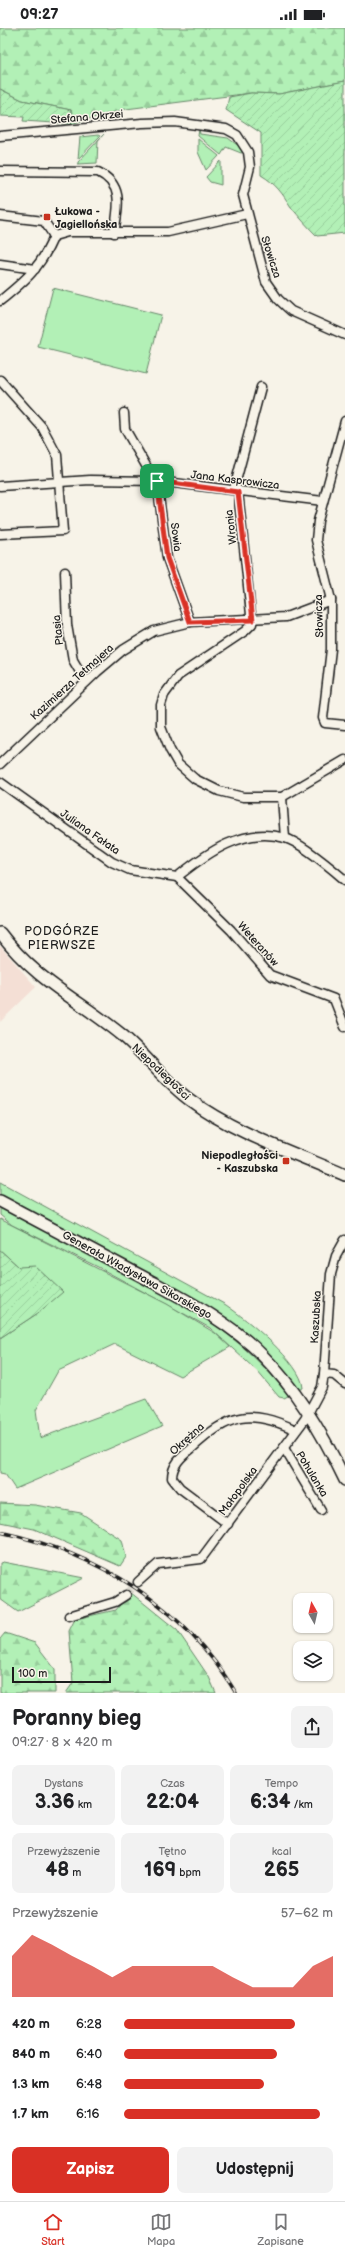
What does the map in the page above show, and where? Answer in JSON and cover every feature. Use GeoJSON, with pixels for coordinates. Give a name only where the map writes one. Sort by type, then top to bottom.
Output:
{"type":"FeatureCollection","features":[{"type":"Feature","properties":{"kind":"main road","name":"Niepodległości"},"geometry":{"type":"LineString","coordinates":[[1,937],[37,974],[122,1035],[189,1100],[209,1113],[252,1134],[345,1175]]}},
{"type":"Feature","properties":{"kind":"main road","name":"Generała Władysława Sikorskiego"},"geometry":{"type":"LineString","coordinates":[[0,1201],[199,1307],[245,1339],[263,1356],[288,1384],[329,1448],[345,1480]]}},
{"type":"Feature","properties":{"kind":"street","name":"Stefana Okrzei"},"geometry":{"type":"LineString","coordinates":[[0,136],[142,123],[175,122],[226,129],[243,142],[248,152],[250,167],[243,195]]}},
{"type":"Feature","properties":{"kind":"street"},"geometry":{"type":"LineString","coordinates":[[0,171],[98,172],[104,174],[114,184],[119,194],[114,233]]}},
{"type":"Feature","properties":{"kind":"street","name":"Słowicza"},"geometry":{"type":"LineString","coordinates":[[243,195],[266,282],[278,299],[291,311],[345,335]]}},
{"type":"Feature","properties":{"kind":"street"},"geometry":{"type":"LineString","coordinates":[[54,236],[68,232],[168,232],[247,214]]}},
{"type":"Feature","properties":{"kind":"street"},"geometry":{"type":"LineString","coordinates":[[0,216],[44,221],[54,236]]}},
{"type":"Feature","properties":{"kind":"street"},"geometry":{"type":"LineString","coordinates":[[0,301],[44,259],[54,236]]}},
{"type":"Feature","properties":{"kind":"street"},"geometry":{"type":"LineString","coordinates":[[0,264],[35,269]]}},
{"type":"Feature","properties":{"kind":"street"},"geometry":{"type":"LineString","coordinates":[[0,380],[42,427],[57,455],[63,531],[0,534]]}},
{"type":"Feature","properties":{"kind":"street","name":"Wronia"},"geometry":{"type":"LineString","coordinates":[[253,620],[238,492],[235,484],[260,387]]}},
{"type":"Feature","properties":{"kind":"street","name":"Sowia"},"geometry":{"type":"LineString","coordinates":[[124,413],[125,429],[152,476],[157,481],[167,558],[190,622]]}},
{"type":"Feature","properties":{"kind":"street","name":"Słowicza"},"geometry":{"type":"LineString","coordinates":[[345,421],[318,521],[316,540],[331,600],[332,649],[323,718],[325,723],[345,725]]}},
{"type":"Feature","properties":{"kind":"street","name":"Jana Kasprowicza"},"geometry":{"type":"LineString","coordinates":[[0,486],[90,480],[157,481],[238,492],[323,501]]}},
{"type":"Feature","properties":{"kind":"street","name":"Ptasia"},"geometry":{"type":"LineString","coordinates":[[65,572],[67,625],[73,660],[86,682]]}},
{"type":"Feature","properties":{"kind":"street","name":"Kazimierza Tetmajera"},"geometry":{"type":"LineString","coordinates":[[0,764],[86,682],[138,640],[154,631],[190,622],[253,620],[286,617],[331,600]]}},
{"type":"Feature","properties":{"kind":"street"},"geometry":{"type":"LineString","coordinates":[[253,620],[251,626],[245,631],[174,681],[164,694],[161,705],[161,727],[170,750],[178,764],[186,772],[206,786],[243,797],[282,797],[345,760]]}},
{"type":"Feature","properties":{"kind":"street","name":"Juliana Fałata"},"geometry":{"type":"LineString","coordinates":[[0,782],[112,862],[130,870],[177,877]]}},
{"type":"Feature","properties":{"kind":"street"},"geometry":{"type":"LineString","coordinates":[[282,797],[285,838]]}},
{"type":"Feature","properties":{"kind":"street"},"geometry":{"type":"LineString","coordinates":[[177,877],[211,852],[232,842],[260,836],[285,838],[310,854],[345,880]]}},
{"type":"Feature","properties":{"kind":"street","name":"Weteranów"},"geometry":{"type":"LineString","coordinates":[[177,877],[236,935],[270,975],[334,999],[345,1027]]}},
{"type":"Feature","properties":{"kind":"street","name":"Kaszubska"},"geometry":{"type":"LineString","coordinates":[[324,1374],[330,1274],[336,1256],[345,1240]]}},
{"type":"Feature","properties":{"kind":"street"},"geometry":{"type":"LineString","coordinates":[[324,1374],[334,1376],[345,1384]]}},
{"type":"Feature","properties":{"kind":"street","name":"Małopolska"},"geometry":{"type":"LineString","coordinates":[[138,1582],[158,1564],[201,1559],[308,1414],[322,1387],[324,1374]]}},
{"type":"Feature","properties":{"kind":"street","name":"Okrężna"},"geometry":{"type":"LineString","coordinates":[[228,1524],[180,1488],[172,1478],[174,1466],[206,1435],[230,1420],[243,1417],[265,1418],[296,1430]]}},
{"type":"Feature","properties":{"kind":"street","name":"Pohulanka"},"geometry":{"type":"LineString","coordinates":[[284,1448],[321,1510]]}},
{"type":"Feature","properties":{"kind":"street"},"geometry":{"type":"LineString","coordinates":[[69,1616],[115,1602],[126,1595]]}},
{"type":"Feature","properties":{"kind":"shaded area"},"geometry":{"type":"Polygon","coordinates":[[[0,946],[36,987],[0,1022],[0,946]]]}},
{"type":"Feature","properties":{"kind":"green space"},"geometry":{"type":"Polygon","coordinates":[[[0,28],[345,28],[345,81],[279,94],[251,93],[126,109],[70,124],[71,110],[22,100],[0,89],[0,28]]]}},
{"type":"Feature","properties":{"kind":"green space"},"geometry":{"type":"Polygon","coordinates":[[[345,81],[345,233],[317,236],[294,211],[278,189],[261,175],[261,133],[226,110],[229,97],[251,93],[279,94],[345,81]]]}},
{"type":"Feature","properties":{"kind":"green space"},"geometry":{"type":"Polygon","coordinates":[[[0,89],[22,100],[71,110],[70,124],[23,121],[24,117],[0,116],[0,89]]]}},
{"type":"Feature","properties":{"kind":"green space"},"geometry":{"type":"Polygon","coordinates":[[[199,129],[200,134],[228,138],[236,144],[241,145],[244,152],[241,153],[226,147],[221,155],[198,136],[199,129]]]}},
{"type":"Feature","properties":{"kind":"green space"},"geometry":{"type":"Polygon","coordinates":[[[100,136],[78,159],[80,137],[100,136]]]}},
{"type":"Feature","properties":{"kind":"green space"},"geometry":{"type":"Polygon","coordinates":[[[198,139],[219,156],[206,170],[198,152],[198,139]]]}},
{"type":"Feature","properties":{"kind":"green space"},"geometry":{"type":"Polygon","coordinates":[[[98,140],[97,163],[78,164],[78,162],[98,140]]]}},
{"type":"Feature","properties":{"kind":"green space"},"geometry":{"type":"Polygon","coordinates":[[[221,161],[221,185],[210,182],[206,177],[221,161]]]}},
{"type":"Feature","properties":{"kind":"green space"},"geometry":{"type":"Polygon","coordinates":[[[53,288],[161,315],[146,374],[38,347],[53,288]]]}},
{"type":"Feature","properties":{"kind":"green space"},"geometry":{"type":"Polygon","coordinates":[[[0,1182],[226,1305],[272,1342],[293,1366],[300,1378],[303,1388],[298,1390],[262,1351],[0,1196],[0,1182]]]}},
{"type":"Feature","properties":{"kind":"green space"},"geometry":{"type":"Polygon","coordinates":[[[0,1207],[188,1307],[202,1316],[228,1334],[252,1355],[284,1390],[287,1391],[288,1396],[284,1398],[279,1397],[257,1371],[210,1328],[98,1267],[12,1225],[0,1215],[0,1207]]]}},
{"type":"Feature","properties":{"kind":"green space"},"geometry":{"type":"Polygon","coordinates":[[[0,1219],[167,1304],[215,1333],[230,1347],[180,1376],[115,1344],[58,1371],[36,1410],[40,1438],[146,1399],[162,1426],[15,1489],[5,1474],[0,1473],[0,1338],[38,1313],[19,1267],[0,1250],[0,1219]]]}},
{"type":"Feature","properties":{"kind":"green space"},"geometry":{"type":"Polygon","coordinates":[[[0,1250],[19,1267],[35,1266],[63,1292],[38,1313],[0,1338],[0,1250]]]}},
{"type":"Feature","properties":{"kind":"green space"},"geometry":{"type":"Polygon","coordinates":[[[0,1503],[35,1505],[81,1513],[122,1540],[126,1557],[120,1566],[34,1529],[0,1522],[0,1503]]]}},
{"type":"Feature","properties":{"kind":"green space"},"geometry":{"type":"Polygon","coordinates":[[[3,1562],[84,1578],[18,1612],[0,1599],[0,1563],[3,1562]]]}},
{"type":"Feature","properties":{"kind":"green space"},"geometry":{"type":"Polygon","coordinates":[[[130,1592],[177,1630],[209,1677],[216,1693],[66,1693],[73,1683],[69,1631],[75,1619],[116,1610],[130,1592]]]}},
{"type":"Feature","properties":{"kind":"green space"},"geometry":{"type":"Polygon","coordinates":[[[5,1633],[35,1643],[55,1669],[55,1693],[0,1693],[0,1639],[5,1633]]]}},
{"type":"Feature","properties":{"kind":"tunnel"},"geometry":{"type":"LineString","coordinates":[[126,1595],[138,1582]]}},
{"type":"Feature","properties":{"kind":"railway"},"geometry":{"type":"LineString","coordinates":[[0,1532],[36,1541],[71,1554],[104,1569],[135,1588],[164,1609],[191,1634],[215,1662],[236,1693]]}},
{"type":"Feature","properties":{"kind":"place","name":"Łukowa - Jagiellońska"},"geometry":{"type":"Point","coordinates":[47,217]}},
{"type":"Feature","properties":{"kind":"place","name":"Niepodległości - Kaszubska"},"geometry":{"type":"Point","coordinates":[286,1161]}},
{"type":"Feature","properties":{"kind":"district","name":"PODGÓRZE PIERWSZE"},"geometry":{"type":"Point","coordinates":[62,938]}},
{"type":"Feature","properties":{"kind":"route"},"geometry":{"type":"LineString","coordinates":[[157,481],[238,492],[253,620],[204,620],[190,622],[167,558],[157,481]]}}]}
